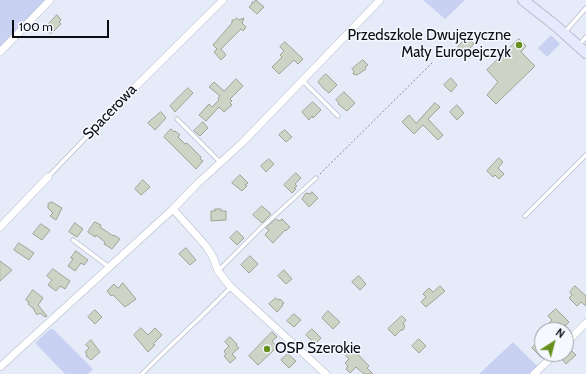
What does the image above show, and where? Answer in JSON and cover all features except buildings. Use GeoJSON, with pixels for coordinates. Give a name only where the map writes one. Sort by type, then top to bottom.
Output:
{"type":"FeatureCollection","features":[{"type":"Feature","properties":{"kind":"main road"},"geometry":{"type":"LineString","coordinates":[[523,0],[564,33],[582,50]]}},
{"type":"Feature","properties":{"kind":"street"},"geometry":{"type":"LineString","coordinates":[[0,52],[50,0]]}},
{"type":"Feature","properties":{"kind":"street","name":"Spacerowa"},"geometry":{"type":"LineString","coordinates":[[121,101],[222,0]]}},
{"type":"Feature","properties":{"kind":"street"},"geometry":{"type":"LineString","coordinates":[[0,367],[173,209],[220,162],[243,142],[380,0]]}},
{"type":"Feature","properties":{"kind":"street","name":"Spacerowa"},"geometry":{"type":"LineString","coordinates":[[0,227],[48,177]]}},
{"type":"Feature","properties":{"kind":"street"},"geometry":{"type":"LineString","coordinates":[[173,209],[206,246],[213,257],[218,271],[231,287],[326,374]]}},
{"type":"Feature","properties":{"kind":"street"},"geometry":{"type":"LineString","coordinates":[[574,335],[586,323]]}},
{"type":"Feature","properties":{"kind":"street"},"geometry":{"type":"LineString","coordinates":[[534,374],[546,362]]}},
{"type":"Feature","properties":{"kind":"lane"},"geometry":{"type":"LineString","coordinates":[[564,33],[586,8]]}},
{"type":"Feature","properties":{"kind":"lane"},"geometry":{"type":"LineString","coordinates":[[582,50],[586,37]]}},
{"type":"Feature","properties":{"kind":"lane"},"geometry":{"type":"LineString","coordinates":[[302,80],[338,116]]}},
{"type":"Feature","properties":{"kind":"lane","name":"Spacerowa"},"geometry":{"type":"LineString","coordinates":[[48,177],[121,101]]}},
{"type":"Feature","properties":{"kind":"lane"},"geometry":{"type":"LineString","coordinates":[[176,119],[220,162]]}},
{"type":"Feature","properties":{"kind":"lane"},"geometry":{"type":"LineString","coordinates":[[525,216],[586,155]]}},
{"type":"Feature","properties":{"kind":"lane"},"geometry":{"type":"LineString","coordinates":[[218,271],[260,229],[316,178]]}},
{"type":"Feature","properties":{"kind":"lane"},"geometry":{"type":"LineString","coordinates":[[73,240],[109,268]]}},
{"type":"Feature","properties":{"kind":"lane"},"geometry":{"type":"LineString","coordinates":[[142,374],[231,287]]}},
{"type":"Feature","properties":{"kind":"path"},"geometry":{"type":"LineString","coordinates":[[316,178],[434,62]]}},
{"type":"Feature","properties":{"kind":"shaded area"},"geometry":{"type":"Polygon","coordinates":[[[0,0],[52,0],[0,53],[0,0]]]}},
{"type":"Feature","properties":{"kind":"shaded area"},"geometry":{"type":"Polygon","coordinates":[[[423,0],[465,0],[445,19],[423,0]]]}},
{"type":"Feature","properties":{"kind":"shaded area"},"geometry":{"type":"Polygon","coordinates":[[[551,35],[560,44],[547,57],[538,48],[551,35]]]}},
{"type":"Feature","properties":{"kind":"shaded area"},"geometry":{"type":"Polygon","coordinates":[[[50,329],[53,329],[93,369],[88,374],[65,374],[35,343],[50,329]]]}},
{"type":"Feature","properties":{"kind":"shaded area"},"geometry":{"type":"Polygon","coordinates":[[[513,342],[538,367],[531,374],[479,374],[513,342]]]}},
{"type":"Feature","properties":{"kind":"place","name":"Przedszkole Dwujęzyczne Mały Europejczyk"},"geometry":{"type":"Point","coordinates":[519,45]}},
{"type":"Feature","properties":{"kind":"place","name":"OSP Szerokie"},"geometry":{"type":"Point","coordinates":[267,349]}}]}
